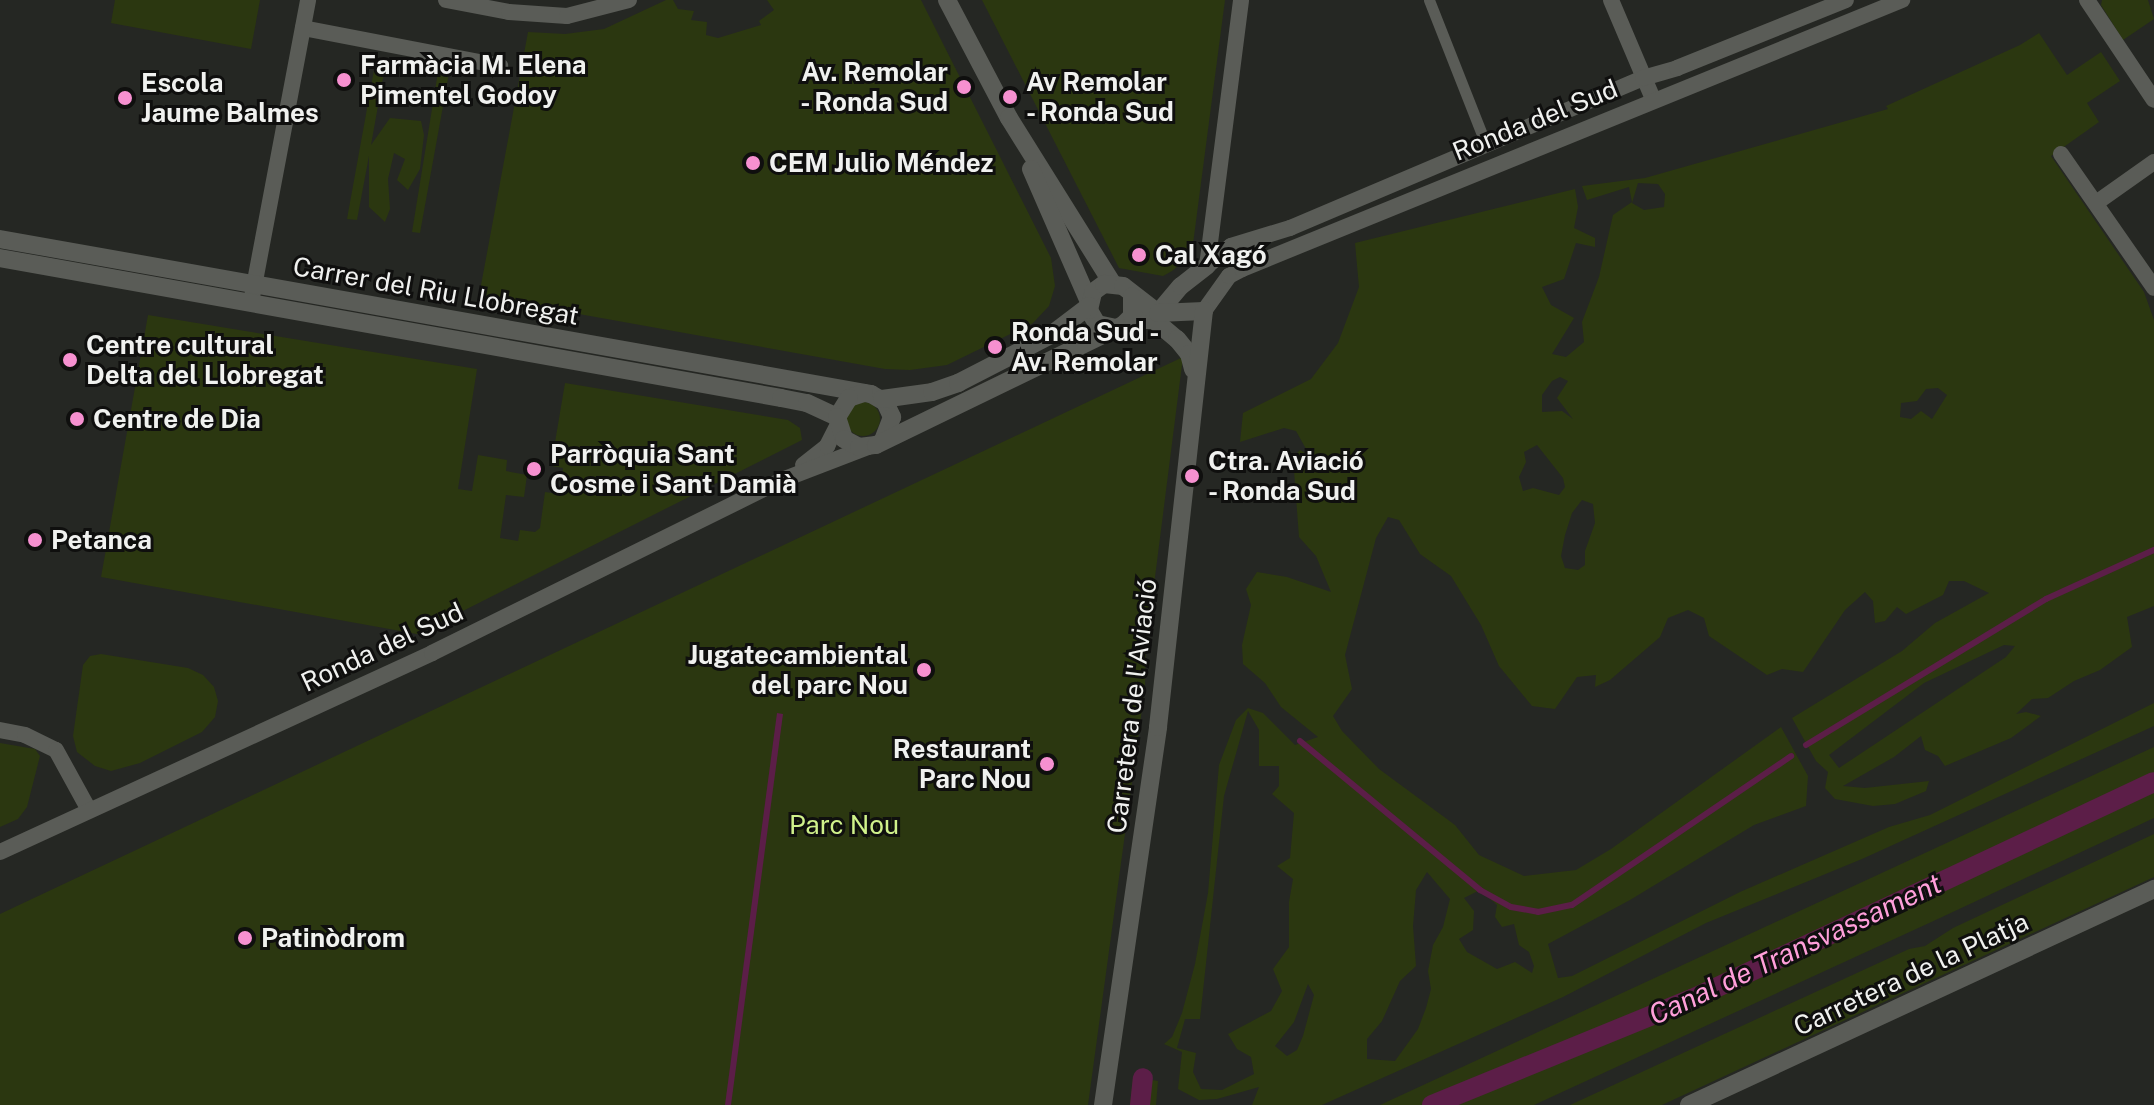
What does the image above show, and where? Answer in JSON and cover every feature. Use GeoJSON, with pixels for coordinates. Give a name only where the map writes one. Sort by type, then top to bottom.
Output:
{"type":"FeatureCollection","features":[{"type":"Feature","properties":{"kind":"street"},"geometry":{"type":"LineString","coordinates":[[253,293],[308,0]]}},
{"type":"Feature","properties":{"kind":"street"},"geometry":{"type":"LineString","coordinates":[[446,0],[509,12],[567,16],[629,0]]}},
{"type":"Feature","properties":{"kind":"street"},"geometry":{"type":"LineString","coordinates":[[947,0],[1009,118],[1112,283]]}},
{"type":"Feature","properties":{"kind":"street"},"geometry":{"type":"LineString","coordinates":[[1207,266],[1241,0]]}},
{"type":"Feature","properties":{"kind":"street"},"geometry":{"type":"LineString","coordinates":[[1429,0],[1481,132]]}},
{"type":"Feature","properties":{"kind":"street"},"geometry":{"type":"LineString","coordinates":[[1611,0],[1653,99]]}},
{"type":"Feature","properties":{"kind":"street","name":"Ronda del Sud"},"geometry":{"type":"LineString","coordinates":[[1156,316],[1181,286],[1231,246],[1290,228],[1643,78],[1677,68],[1846,0]]}},
{"type":"Feature","properties":{"kind":"street","name":"Ronda del Sud"},"geometry":{"type":"LineString","coordinates":[[0,852],[432,653],[782,480],[876,444],[1122,324],[1156,316],[1204,311],[1229,276],[1242,269],[1902,0]]}},
{"type":"Feature","properties":{"kind":"street"},"geometry":{"type":"LineString","coordinates":[[2087,0],[2154,100]]}},
{"type":"Feature","properties":{"kind":"street"},"geometry":{"type":"LineString","coordinates":[[303,28],[500,66]]}},
{"type":"Feature","properties":{"kind":"street"},"geometry":{"type":"LineString","coordinates":[[1009,118],[1097,324],[1122,324],[1134,308],[1132,296]]}},
{"type":"Feature","properties":{"kind":"street"},"geometry":{"type":"LineString","coordinates":[[2061,154],[2154,288]]}},
{"type":"Feature","properties":{"kind":"street"},"geometry":{"type":"LineString","coordinates":[[2096,203],[2154,162]]}},
{"type":"Feature","properties":{"kind":"street","name":"Carrer del Riu Llobregat"},"geometry":{"type":"LineString","coordinates":[[0,239],[253,293],[792,400],[827,410],[838,421]]}},
{"type":"Feature","properties":{"kind":"street","name":"Carrer del Riu Llobregat"},"geometry":{"type":"LineString","coordinates":[[0,258],[253,293],[873,396]]}},
{"type":"Feature","properties":{"kind":"street"},"geometry":{"type":"LineString","coordinates":[[873,396],[892,417],[876,444],[859,447],[844,439],[838,421],[849,398],[873,396],[932,392],[958,383],[1051,335],[1089,304],[1099,287],[1112,283],[1123,286],[1156,316],[1189,354],[1194,375]]}},
{"type":"Feature","properties":{"kind":"street","name":"Carretera de l'Aviació"},"geometry":{"type":"LineString","coordinates":[[1103,1105],[1158,727],[1194,375],[1204,311]]}},
{"type":"Feature","properties":{"kind":"street","name":"Ronda del Sud"},"geometry":{"type":"LineString","coordinates":[[782,480],[827,446],[838,421]]}},
{"type":"Feature","properties":{"kind":"street"},"geometry":{"type":"LineString","coordinates":[[0,730],[25,735],[56,750],[89,810]]}},
{"type":"Feature","properties":{"kind":"street","name":"Carretera de la Platja"},"geometry":{"type":"LineString","coordinates":[[1689,1105],[2154,889]]}},
{"type":"Feature","properties":{"kind":"green space"},"geometry":{"type":"Polygon","coordinates":[[[115,0],[260,0],[251,49],[111,23],[115,0]]]}},
{"type":"Feature","properties":{"kind":"green space","name":"CEM Julio Méndez"},"geometry":{"type":"Polygon","coordinates":[[[666,0],[673,0],[678,9],[694,11],[691,20],[707,22],[706,35],[718,38],[761,25],[759,21],[774,10],[767,0],[921,0],[1051,258],[1055,286],[1049,306],[1033,323],[947,365],[910,370],[885,369],[479,296],[528,32],[565,34],[604,29],[666,0]]]}},
{"type":"Feature","properties":{"kind":"green space"},"geometry":{"type":"Polygon","coordinates":[[[982,0],[1225,0],[1193,244],[1183,262],[1172,271],[1163,276],[1119,268],[982,0]]]}},
{"type":"Feature","properties":{"kind":"green space"},"geometry":{"type":"Polygon","coordinates":[[[2102,0],[2148,0],[2154,19],[2123,40],[2101,5],[2102,0]]]}},
{"type":"Feature","properties":{"kind":"green space"},"geometry":{"type":"Polygon","coordinates":[[[2039,33],[2067,75],[2101,52],[2120,81],[2087,103],[2099,122],[2051,156],[2144,292],[2154,320],[2154,606],[2127,617],[2132,647],[2100,670],[2074,681],[2048,698],[2032,699],[2016,714],[2026,712],[2041,716],[2011,738],[1945,766],[1938,756],[1925,750],[1921,736],[1894,757],[1843,786],[1865,788],[1929,781],[1926,791],[1895,804],[1873,806],[1835,799],[1825,788],[1828,772],[1816,761],[1792,718],[1902,651],[1935,623],[1989,593],[1964,581],[1949,581],[1943,595],[1906,614],[1897,607],[1885,621],[1875,623],[1873,601],[1865,592],[1845,610],[1803,672],[1782,669],[1767,675],[1709,636],[1704,618],[1688,610],[1668,618],[1660,637],[1610,680],[1595,687],[1596,675],[1577,677],[1555,709],[1532,706],[1499,666],[1481,625],[1451,576],[1420,554],[1399,520],[1388,517],[1376,538],[1345,655],[1352,689],[1333,716],[1342,731],[1379,769],[1455,825],[1479,855],[1524,876],[1576,870],[1611,849],[1781,727],[1808,776],[1806,806],[1754,825],[1630,900],[1548,944],[1558,978],[1572,976],[1740,892],[1889,827],[1930,815],[2154,703],[2154,726],[1862,859],[1706,923],[1563,997],[1322,1105],[1252,1105],[1259,1087],[1217,1099],[1199,1100],[1178,1089],[1182,1052],[1164,1044],[1172,1037],[1182,1013],[1195,964],[1208,893],[1219,765],[1236,720],[1248,708],[1263,713],[1295,745],[1318,737],[1281,707],[1265,683],[1243,664],[1242,645],[1251,605],[1246,589],[1257,572],[1287,577],[1331,592],[1316,556],[1299,537],[1293,457],[1300,450],[1310,456],[1296,431],[1284,428],[1240,442],[1243,413],[1311,379],[1338,343],[1359,287],[1355,243],[1575,189],[1578,207],[1574,228],[1595,238],[1595,247],[1576,243],[1564,279],[1542,287],[1551,305],[1574,318],[1552,354],[1566,357],[1584,342],[1582,322],[1599,277],[1613,215],[1632,202],[1629,187],[1587,200],[1582,186],[1645,178],[1888,109],[1886,106],[2020,45],[2039,33]],[[1638,183],[1632,203],[1644,210],[1664,207],[1665,194],[1658,184],[1638,183]],[[1560,377],[1552,381],[1542,395],[1542,412],[1562,411],[1573,419],[1557,398],[1568,381],[1560,377]],[[1938,388],[1926,389],[1917,401],[1901,403],[1900,417],[1911,419],[1921,411],[1932,419],[1947,395],[1938,388]],[[1537,445],[1524,452],[1526,462],[1519,477],[1523,491],[1533,488],[1559,495],[1565,487],[1563,478],[1537,445]],[[1582,500],[1572,513],[1561,556],[1565,568],[1578,570],[1585,565],[1585,551],[1595,523],[1593,504],[1582,500]],[[2004,645],[1924,683],[1829,755],[1839,768],[2006,657],[2015,646],[2004,645]],[[1248,711],[1224,796],[1200,1019],[1185,1019],[1177,1048],[1196,1053],[1193,1072],[1201,1089],[1222,1090],[1254,1074],[1251,1057],[1237,1049],[1228,1034],[1271,1011],[1282,991],[1273,969],[1289,947],[1289,902],[1293,879],[1277,866],[1290,858],[1294,813],[1272,794],[1279,786],[1279,766],[1259,766],[1259,730],[1248,711]],[[1427,872],[1416,890],[1413,926],[1416,966],[1400,981],[1382,1021],[1367,1039],[1367,1059],[1395,1061],[1418,1029],[1426,1008],[1431,989],[1428,971],[1433,945],[1443,927],[1450,899],[1427,872]],[[1480,890],[1464,898],[1474,911],[1473,930],[1459,939],[1467,952],[1497,969],[1515,962],[1532,973],[1534,966],[1529,952],[1519,945],[1514,924],[1502,927],[1495,917],[1497,905],[1480,890]],[[1308,984],[1294,1022],[1275,1046],[1287,1056],[1297,1050],[1303,1036],[1314,995],[1308,984]]]}},
{"type":"Feature","properties":{"kind":"green space"},"geometry":{"type":"Polygon","coordinates":[[[376,59],[386,61],[371,145],[390,118],[421,121],[424,135],[420,169],[408,190],[397,180],[405,159],[394,153],[388,179],[390,209],[385,222],[369,207],[369,156],[357,220],[347,219],[376,59]]]}},
{"type":"Feature","properties":{"kind":"green space"},"geometry":{"type":"Polygon","coordinates":[[[438,72],[449,73],[420,233],[412,232],[438,72]]]}},
{"type":"Feature","properties":{"kind":"green space"},"geometry":{"type":"Polygon","coordinates":[[[148,315],[477,369],[458,489],[472,491],[478,455],[507,460],[506,471],[527,475],[524,497],[506,495],[500,538],[518,541],[520,530],[535,532],[540,528],[545,492],[559,494],[563,468],[551,466],[565,383],[788,420],[800,428],[802,440],[417,634],[101,577],[148,315]]]}},
{"type":"Feature","properties":{"kind":"green space","name":"Parc Nou"},"geometry":{"type":"Polygon","coordinates":[[[1183,357],[1146,648],[1145,687],[1088,1105],[0,1105],[0,914],[1183,357]]]}},
{"type":"Feature","properties":{"kind":"green space"},"geometry":{"type":"Polygon","coordinates":[[[863,402],[875,407],[880,419],[875,431],[863,436],[851,431],[846,419],[851,407],[863,402]]]}},
{"type":"Feature","properties":{"kind":"green space"},"geometry":{"type":"Polygon","coordinates":[[[101,654],[188,668],[203,675],[214,687],[218,701],[215,717],[202,732],[140,763],[111,771],[95,766],[77,752],[73,736],[83,665],[90,656],[101,654]]]}},
{"type":"Feature","properties":{"kind":"green space"},"geometry":{"type":"Polygon","coordinates":[[[0,743],[35,749],[40,756],[27,807],[18,819],[0,827],[0,743]]]}},
{"type":"Feature","properties":{"kind":"green space"},"geometry":{"type":"Polygon","coordinates":[[[2154,747],[2154,818],[1940,918],[1534,1105],[1380,1105],[2154,747]]]}},
{"type":"Feature","properties":{"kind":"green space"},"geometry":{"type":"Polygon","coordinates":[[[2154,834],[2154,877],[1662,1105],[1570,1105],[1909,949],[1925,946],[1953,928],[2154,834]]]}},
{"type":"Feature","properties":{"kind":"green space"},"geometry":{"type":"Polygon","coordinates":[[[1133,1077],[1158,1081],[1156,1105],[1130,1105],[1133,1077]]]}},
{"type":"Feature","properties":{"kind":"shaded area"},"geometry":{"type":"Polygon","coordinates":[[[777,713],[783,714],[731,1105],[725,1105],[777,713]]]}},
{"type":"Feature","properties":{"kind":"waterway"},"geometry":{"type":"LineString","coordinates":[[1806,745],[2046,599],[2154,550]]}},
{"type":"Feature","properties":{"kind":"waterway"},"geometry":{"type":"LineString","coordinates":[[1300,741],[1480,890],[1511,907],[1538,912],[1572,905],[1791,756]]}},
{"type":"Feature","properties":{"kind":"waterway","name":"Canal de Transvassament"},"geometry":{"type":"LineString","coordinates":[[1432,1105],[1692,999],[2154,782]]}},
{"type":"Feature","properties":{"kind":"waterway","name":"Canal de Transvassament"},"geometry":{"type":"LineString","coordinates":[[1140,1105],[1143,1078]]}},
{"type":"Feature","properties":{"kind":"place","name":"Farmàcia M. Elena Pimentel Godoy"},"geometry":{"type":"Point","coordinates":[344,80]}},
{"type":"Feature","properties":{"kind":"place","name":"Av. Remolar - Ronda Sud"},"geometry":{"type":"Point","coordinates":[964,87]}},
{"type":"Feature","properties":{"kind":"place","name":"Av Remolar - Ronda Sud"},"geometry":{"type":"Point","coordinates":[1010,97]}},
{"type":"Feature","properties":{"kind":"place","name":"Escola Jaume Balmes"},"geometry":{"type":"Point","coordinates":[125,98]}},
{"type":"Feature","properties":{"kind":"place","name":"CEM Julio Méndez"},"geometry":{"type":"Point","coordinates":[753,163]}},
{"type":"Feature","properties":{"kind":"place","name":"Cal Xagó"},"geometry":{"type":"Point","coordinates":[1139,255]}},
{"type":"Feature","properties":{"kind":"place","name":"Ronda Sud - Av. Remolar"},"geometry":{"type":"Point","coordinates":[995,347]}},
{"type":"Feature","properties":{"kind":"place","name":"Centre cultural Delta del Llobregat"},"geometry":{"type":"Point","coordinates":[70,360]}},
{"type":"Feature","properties":{"kind":"place","name":"Centre de Dia"},"geometry":{"type":"Point","coordinates":[77,419]}},
{"type":"Feature","properties":{"kind":"place","name":"Parròquia Sant Cosme i Sant Damià"},"geometry":{"type":"Point","coordinates":[534,469]}},
{"type":"Feature","properties":{"kind":"place","name":"Ctra. Aviació - Ronda Sud"},"geometry":{"type":"Point","coordinates":[1192,476]}},
{"type":"Feature","properties":{"kind":"place","name":"Petanca"},"geometry":{"type":"Point","coordinates":[35,540]}},
{"type":"Feature","properties":{"kind":"place","name":"Jugatecambiental del parc Nou"},"geometry":{"type":"Point","coordinates":[924,670]}},
{"type":"Feature","properties":{"kind":"place","name":"Restaurant Parc Nou"},"geometry":{"type":"Point","coordinates":[1047,764]}},
{"type":"Feature","properties":{"kind":"place","name":"Patinòdrom"},"geometry":{"type":"Point","coordinates":[245,938]}}]}
